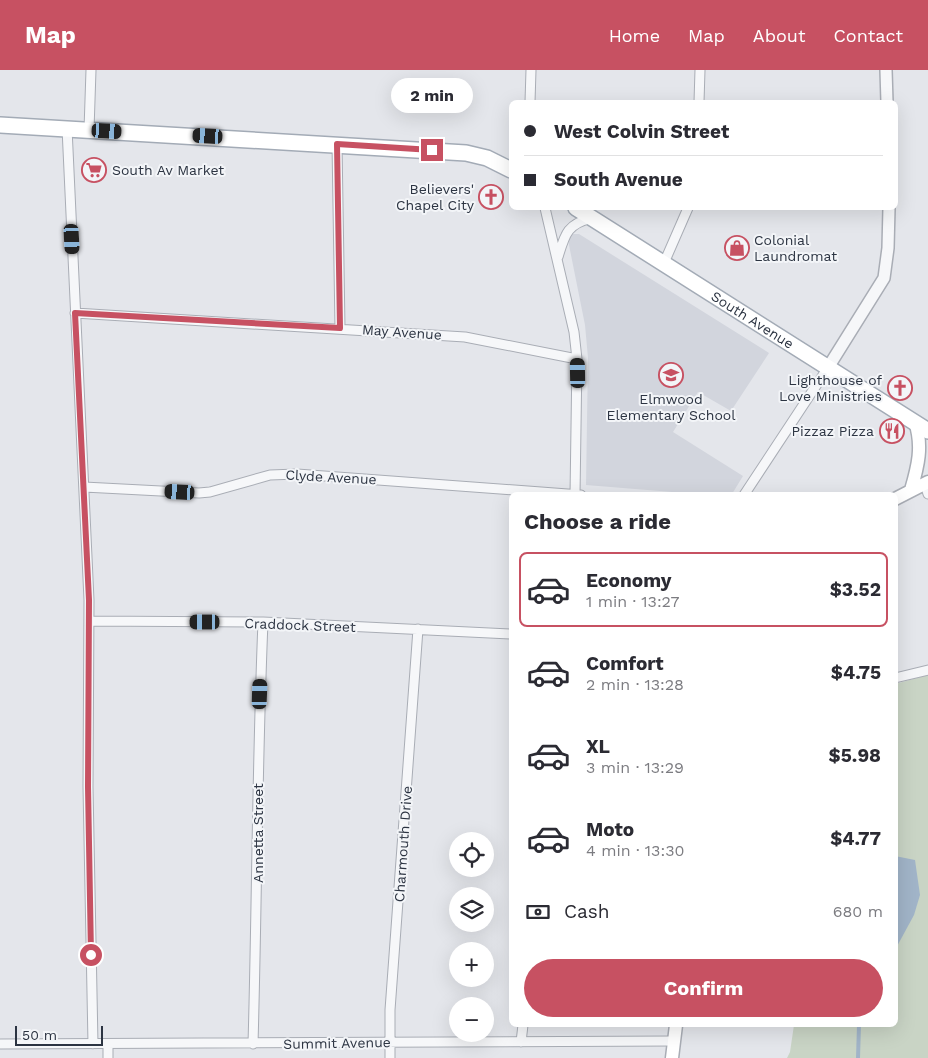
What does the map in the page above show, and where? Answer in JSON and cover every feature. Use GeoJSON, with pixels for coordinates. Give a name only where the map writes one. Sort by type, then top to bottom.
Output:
{"type":"FeatureCollection","features":[{"type":"Feature","properties":{"kind":"main road"},"geometry":{"type":"LineString","coordinates":[[0,125],[466,153],[487,158],[509,169]]}},
{"type":"Feature","properties":{"kind":"main road","name":"South Avenue"},"geometry":{"type":"LineString","coordinates":[[579,210],[829,366],[928,431]]}},
{"type":"Feature","properties":{"kind":"main road"},"geometry":{"type":"LineString","coordinates":[[911,490],[920,456],[919,435],[915,422]]}},
{"type":"Feature","properties":{"kind":"main road"},"geometry":{"type":"LineString","coordinates":[[898,496],[911,490],[927,487]]}},
{"type":"Feature","properties":{"kind":"main road"},"geometry":{"type":"LineString","coordinates":[[672,1058],[676,1027]]}},
{"type":"Feature","properties":{"kind":"street"},"geometry":{"type":"LineString","coordinates":[[88,130],[91,70]]}},
{"type":"Feature","properties":{"kind":"street"},"geometry":{"type":"LineString","coordinates":[[530,100],[531,70]]}},
{"type":"Feature","properties":{"kind":"street"},"geometry":{"type":"LineString","coordinates":[[699,100],[700,70]]}},
{"type":"Feature","properties":{"kind":"street"},"geometry":{"type":"LineString","coordinates":[[886,70],[887,100]]}},
{"type":"Feature","properties":{"kind":"street"},"geometry":{"type":"LineString","coordinates":[[67,128],[89,621],[88,787],[93,1044]]}},
{"type":"Feature","properties":{"kind":"street"},"geometry":{"type":"LineString","coordinates":[[337,144],[340,328]]}},
{"type":"Feature","properties":{"kind":"street"},"geometry":{"type":"LineString","coordinates":[[546,210],[558,257],[578,359],[575,492]]}},
{"type":"Feature","properties":{"kind":"street"},"geometry":{"type":"LineString","coordinates":[[664,263],[687,210]]}},
{"type":"Feature","properties":{"kind":"street"},"geometry":{"type":"LineString","coordinates":[[746,492],[884,278],[888,248],[888,210]]}},
{"type":"Feature","properties":{"kind":"street"},"geometry":{"type":"LineString","coordinates":[[558,257],[564,234],[574,224],[593,218]]}},
{"type":"Feature","properties":{"kind":"street","name":"May Avenue"},"geometry":{"type":"LineString","coordinates":[[75,313],[466,337],[578,359]]}},
{"type":"Feature","properties":{"kind":"street","name":"Clyde Avenue"},"geometry":{"type":"LineString","coordinates":[[84,487],[199,494],[270,475],[306,474],[537,492]]}},
{"type":"Feature","properties":{"kind":"street","name":"Craddock Street"},"geometry":{"type":"LineString","coordinates":[[89,621],[263,622],[509,634]]}},
{"type":"Feature","properties":{"kind":"street","name":"Annetta Street"},"geometry":{"type":"LineString","coordinates":[[253,1044],[258,881],[257,748],[263,622]]}},
{"type":"Feature","properties":{"kind":"street","name":"Charmouth Drive"},"geometry":{"type":"LineString","coordinates":[[390,1058],[390,1010],[418,629]]}},
{"type":"Feature","properties":{"kind":"street"},"geometry":{"type":"LineString","coordinates":[[898,677],[928,670]]}},
{"type":"Feature","properties":{"kind":"street"},"geometry":{"type":"LineString","coordinates":[[521,1042],[523,1027]]}},
{"type":"Feature","properties":{"kind":"street","name":"Summit Avenue"},"geometry":{"type":"LineString","coordinates":[[0,1044],[674,1041]]}},
{"type":"Feature","properties":{"kind":"street"},"geometry":{"type":"LineString","coordinates":[[108,1044],[108,1058]]}},
{"type":"Feature","properties":{"kind":"shaded area","name":"Elmwood Elementary School"},"geometry":{"type":"Polygon","coordinates":[[[572,234],[579,234],[769,353],[731,411],[698,392],[673,432],[743,476],[733,492],[672,492],[586,485],[588,358],[585,325],[568,240],[572,234]]]}},
{"type":"Feature","properties":{"kind":"green space"},"geometry":{"type":"Polygon","coordinates":[[[928,675],[928,1058],[787,1058],[790,1052],[794,1027],[898,1027],[898,683],[928,675]]]}},
{"type":"Feature","properties":{"kind":"water"},"geometry":{"type":"Polygon","coordinates":[[[898,857],[915,860],[920,895],[914,915],[898,944],[898,857]]]}},
{"type":"Feature","properties":{"kind":"waterway"},"geometry":{"type":"LineString","coordinates":[[858,1058],[859,1027]]}},
{"type":"Feature","properties":{"kind":"place","name":"South Av Market"},"geometry":{"type":"Point","coordinates":[94,170]}},
{"type":"Feature","properties":{"kind":"place","name":"Believers' Chapel City"},"geometry":{"type":"Point","coordinates":[491,197]}},
{"type":"Feature","properties":{"kind":"place","name":"Colonial Laundromat"},"geometry":{"type":"Point","coordinates":[737,248]}},
{"type":"Feature","properties":{"kind":"place","name":"Elmwood Elementary School"},"geometry":{"type":"Point","coordinates":[671,375]}},
{"type":"Feature","properties":{"kind":"place","name":"Lighthouse of Love Ministries"},"geometry":{"type":"Point","coordinates":[900,388]}},
{"type":"Feature","properties":{"kind":"place","name":"Pizzaz Pizza"},"geometry":{"type":"Point","coordinates":[892,431]}},
{"type":"Feature","properties":{"kind":"route"},"geometry":{"type":"LineString","coordinates":[[91,955],[88,787],[89,600],[75,313],[340,328],[337,144],[432,150]]}}]}
